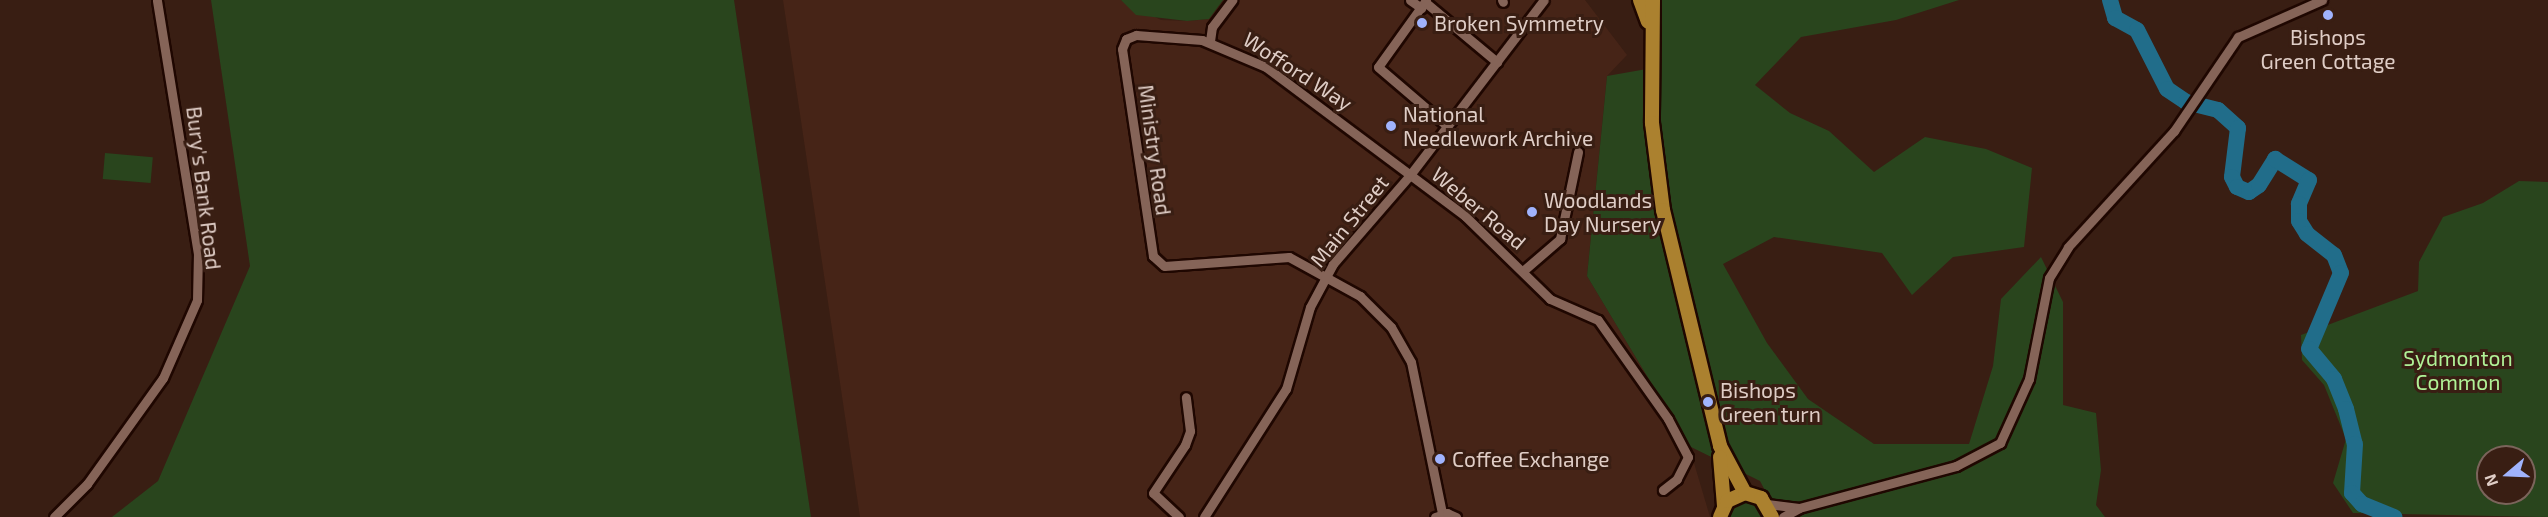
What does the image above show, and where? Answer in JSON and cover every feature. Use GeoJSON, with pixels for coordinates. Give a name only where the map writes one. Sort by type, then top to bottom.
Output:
{"type":"FeatureCollection","features":[{"type":"Feature","properties":{"kind":"highway"},"geometry":{"type":"LineString","coordinates":[[1640,0],[1649,26]]}},
{"type":"Feature","properties":{"kind":"highway"},"geometry":{"type":"LineString","coordinates":[[1653,0],[1649,26],[1652,123],[1663,210],[1720,446],[1722,512]]}},
{"type":"Feature","properties":{"kind":"highway"},"geometry":{"type":"LineString","coordinates":[[1720,446],[1744,493],[1770,511]]}},
{"type":"Feature","properties":{"kind":"highway"},"geometry":{"type":"LineString","coordinates":[[1722,512],[1744,493]]}},
{"type":"Feature","properties":{"kind":"street","name":"Bury's Bank Road"},"geometry":{"type":"LineString","coordinates":[[54,517],[87,484],[163,378],[197,300],[198,254],[157,0]]}},
{"type":"Feature","properties":{"kind":"street"},"geometry":{"type":"LineString","coordinates":[[1210,41],[1212,27],[1232,0]]}},
{"type":"Feature","properties":{"kind":"street"},"geometry":{"type":"LineString","coordinates":[[1410,0],[1424,3],[1497,62]]}},
{"type":"Feature","properties":{"kind":"street","name":"Main Street"},"geometry":{"type":"LineString","coordinates":[[1204,517],[1286,389],[1310,307],[1327,274],[1410,175],[1544,0]]}},
{"type":"Feature","properties":{"kind":"street"},"geometry":{"type":"LineString","coordinates":[[1770,511],[1799,508],[1956,466],[2000,442],[2029,379],[2049,278],[2068,247],[2174,131],[2197,92],[2238,37],[2322,0]]}},
{"type":"Feature","properties":{"kind":"street"},"geometry":{"type":"LineString","coordinates":[[1424,3],[1378,68],[1447,126]]}},
{"type":"Feature","properties":{"kind":"street","name":"Wofford Way"},"geometry":{"type":"LineString","coordinates":[[1122,49],[1126,39],[1136,35],[1210,41],[1266,66],[1410,175]]}},
{"type":"Feature","properties":{"kind":"street","name":"Ministry Road"},"geometry":{"type":"LineString","coordinates":[[1122,49],[1153,256],[1164,266],[1270,255],[1327,274]]}},
{"type":"Feature","properties":{"kind":"street"},"geometry":{"type":"LineString","coordinates":[[1524,270],[1560,239],[1578,152]]}},
{"type":"Feature","properties":{"kind":"street","name":"Weber Road"},"geometry":{"type":"LineString","coordinates":[[1410,175],[1524,270],[1550,298],[1606,327],[1668,419],[1688,457],[1677,479],[1663,490]]}},
{"type":"Feature","properties":{"kind":"street"},"geometry":{"type":"LineString","coordinates":[[1327,274],[1371,306],[1405,350],[1420,392],[1438,515],[1456,517]]}},
{"type":"Feature","properties":{"kind":"street"},"geometry":{"type":"LineString","coordinates":[[1179,517],[1153,493],[1185,446],[1190,431],[1186,397]]}},
{"type":"Feature","properties":{"kind":"street"},"geometry":{"type":"LineString","coordinates":[[1783,517],[1799,508]]}},
{"type":"Feature","properties":{"kind":"shaded area"},"geometry":{"type":"Polygon","coordinates":[[[783,0],[1121,0],[1161,20],[1187,21],[1209,19],[1224,0],[1585,0],[1627,55],[1607,76],[1587,276],[1689,446],[1710,517],[860,517],[783,0]]]}},
{"type":"Feature","properties":{"kind":"green space"},"geometry":{"type":"Polygon","coordinates":[[[211,0],[734,0],[811,517],[112,517],[158,481],[250,266],[211,0]]]}},
{"type":"Feature","properties":{"kind":"green space"},"geometry":{"type":"Polygon","coordinates":[[[1121,0],[1223,0],[1209,19],[1187,21],[1136,15],[1121,0]]]}},
{"type":"Feature","properties":{"kind":"green space"},"geometry":{"type":"Polygon","coordinates":[[[1662,0],[1959,0],[1896,20],[1801,37],[1755,85],[1790,113],[1829,131],[1874,172],[1925,137],[1986,149],[2032,168],[2024,247],[1953,257],[1912,295],[1882,253],[1774,237],[1723,264],[1767,343],[1808,399],[1874,444],[1969,444],[1993,366],[2001,299],[2041,257],[2063,302],[2063,405],[2096,413],[2101,470],[2096,505],[2105,517],[1779,517],[1760,481],[1689,446],[1587,276],[1607,76],[1658,67],[1662,0]]]}},
{"type":"Feature","properties":{"kind":"green space"},"geometry":{"type":"Polygon","coordinates":[[[105,153],[153,157],[151,183],[103,179],[105,153]]]}},
{"type":"Feature","properties":{"kind":"green space","name":"Sydmonton Common"},"geometry":{"type":"Polygon","coordinates":[[[2519,181],[2548,182],[2548,517],[2353,513],[2333,483],[2346,439],[2324,385],[2302,360],[2301,335],[2418,291],[2419,262],[2443,217],[2483,203],[2519,181]]]}},
{"type":"Feature","properties":{"kind":"green space"},"geometry":{"type":"Polygon","coordinates":[[[1746,500],[1760,506],[1766,517],[1725,517],[1736,503],[1746,500]]]}},
{"type":"Feature","properties":{"kind":"waterway"},"geometry":{"type":"LineString","coordinates":[[2110,0],[2115,18],[2137,30],[2167,89],[2186,102],[2218,110],[2238,128],[2232,177],[2237,187],[2249,192],[2259,185],[2275,159],[2309,180],[2299,204],[2299,221],[2307,234],[2334,255],[2341,273],[2309,349],[2334,379],[2346,409],[2355,444],[2352,493],[2362,504],[2394,517]]}},
{"type":"Feature","properties":{"kind":"place","name":"Bishops Green Cottage"},"geometry":{"type":"Point","coordinates":[2328,15]}},
{"type":"Feature","properties":{"kind":"place","name":"Broken Symmetry"},"geometry":{"type":"Point","coordinates":[1422,23]}},
{"type":"Feature","properties":{"kind":"place","name":"National Needlework Archive"},"geometry":{"type":"Point","coordinates":[1391,126]}},
{"type":"Feature","properties":{"kind":"place","name":"Woodlands Day Nursery"},"geometry":{"type":"Point","coordinates":[1532,212]}},
{"type":"Feature","properties":{"kind":"place","name":"Bishops Green turn"},"geometry":{"type":"Point","coordinates":[1708,402]}},
{"type":"Feature","properties":{"kind":"place","name":"Coffee Exchange"},"geometry":{"type":"Point","coordinates":[1440,459]}}]}
